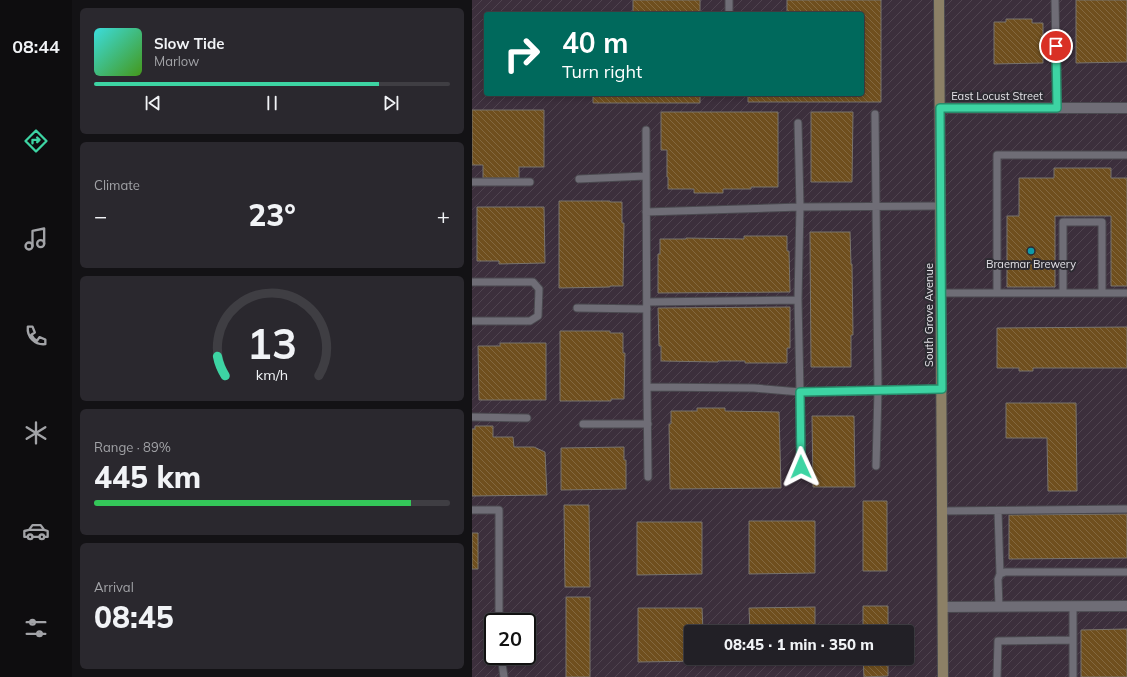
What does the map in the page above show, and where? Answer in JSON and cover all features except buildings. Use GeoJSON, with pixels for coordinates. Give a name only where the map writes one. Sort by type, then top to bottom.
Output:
{"type":"FeatureCollection","features":[{"type":"Feature","properties":{"kind":"main road","name":"South Grove Avenue"},"geometry":{"type":"LineString","coordinates":[[939,0],[943,677]]}},
{"type":"Feature","properties":{"kind":"street","name":"East Locust Street"},"geometry":{"type":"LineString","coordinates":[[940,108],[1127,108]]}},
{"type":"Feature","properties":{"kind":"street"},"geometry":{"type":"LineString","coordinates":[[943,607],[1127,606]]}},
{"type":"Feature","properties":{"kind":"lane"},"geometry":{"type":"LineString","coordinates":[[729,0],[729,12]]}},
{"type":"Feature","properties":{"kind":"lane"},"geometry":{"type":"LineString","coordinates":[[1055,0],[1057,108]]}},
{"type":"Feature","properties":{"kind":"lane"},"geometry":{"type":"LineString","coordinates":[[875,114],[878,390],[876,466]]}},
{"type":"Feature","properties":{"kind":"lane"},"geometry":{"type":"LineString","coordinates":[[798,123],[800,207],[798,300],[801,467]]}},
{"type":"Feature","properties":{"kind":"lane"},"geometry":{"type":"LineString","coordinates":[[646,130],[645,176],[648,477]]}},
{"type":"Feature","properties":{"kind":"lane"},"geometry":{"type":"LineString","coordinates":[[997,293],[997,155],[1127,155]]}},
{"type":"Feature","properties":{"kind":"lane"},"geometry":{"type":"LineString","coordinates":[[579,178],[645,176]]}},
{"type":"Feature","properties":{"kind":"lane"},"geometry":{"type":"LineString","coordinates":[[472,182],[530,182]]}},
{"type":"Feature","properties":{"kind":"lane"},"geometry":{"type":"LineString","coordinates":[[646,212],[800,207],[940,206]]}},
{"type":"Feature","properties":{"kind":"lane"},"geometry":{"type":"LineString","coordinates":[[1064,293],[1064,222],[1102,222],[1102,293]]}},
{"type":"Feature","properties":{"kind":"lane"},"geometry":{"type":"LineString","coordinates":[[472,282],[533,282],[539,289],[538,316],[530,321],[472,321]]}},
{"type":"Feature","properties":{"kind":"lane"},"geometry":{"type":"LineString","coordinates":[[941,293],[1127,293]]}},
{"type":"Feature","properties":{"kind":"lane"},"geometry":{"type":"LineString","coordinates":[[577,308],[798,300]]}},
{"type":"Feature","properties":{"kind":"lane"},"geometry":{"type":"LineString","coordinates":[[647,388],[754,388],[800,392],[942,389]]}},
{"type":"Feature","properties":{"kind":"lane"},"geometry":{"type":"LineString","coordinates":[[472,417],[527,418]]}},
{"type":"Feature","properties":{"kind":"lane"},"geometry":{"type":"LineString","coordinates":[[583,424],[648,424]]}},
{"type":"Feature","properties":{"kind":"lane"},"geometry":{"type":"LineString","coordinates":[[942,511],[1127,509]]}},
{"type":"Feature","properties":{"kind":"lane"},"geometry":{"type":"LineString","coordinates":[[472,510],[499,510],[499,613]]}},
{"type":"Feature","properties":{"kind":"lane"},"geometry":{"type":"LineString","coordinates":[[998,511],[1000,574],[998,579],[999,607]]}},
{"type":"Feature","properties":{"kind":"lane"},"geometry":{"type":"LineString","coordinates":[[1000,574],[1005,572],[1127,572]]}},
{"type":"Feature","properties":{"kind":"lane"},"geometry":{"type":"LineString","coordinates":[[1073,606],[1073,677]]}},
{"type":"Feature","properties":{"kind":"lane"},"geometry":{"type":"LineString","coordinates":[[997,677],[998,641],[1073,640]]}},
{"type":"Feature","properties":{"kind":"lane"},"geometry":{"type":"LineString","coordinates":[[502,665],[504,677]]}},
{"type":"Feature","properties":{"kind":"shaded area"},"geometry":{"type":"Polygon","coordinates":[[[472,0],[1127,0],[1127,677],[472,677],[472,0]]]}},
{"type":"Feature","properties":{"kind":"place","name":"Braemar Brewery"},"geometry":{"type":"Point","coordinates":[1031,251]}},
{"type":"Feature","properties":{"kind":"route"},"geometry":{"type":"LineString","coordinates":[[801,467],[800,392],[942,389],[940,108],[1057,108],[1056,46]]}}]}
